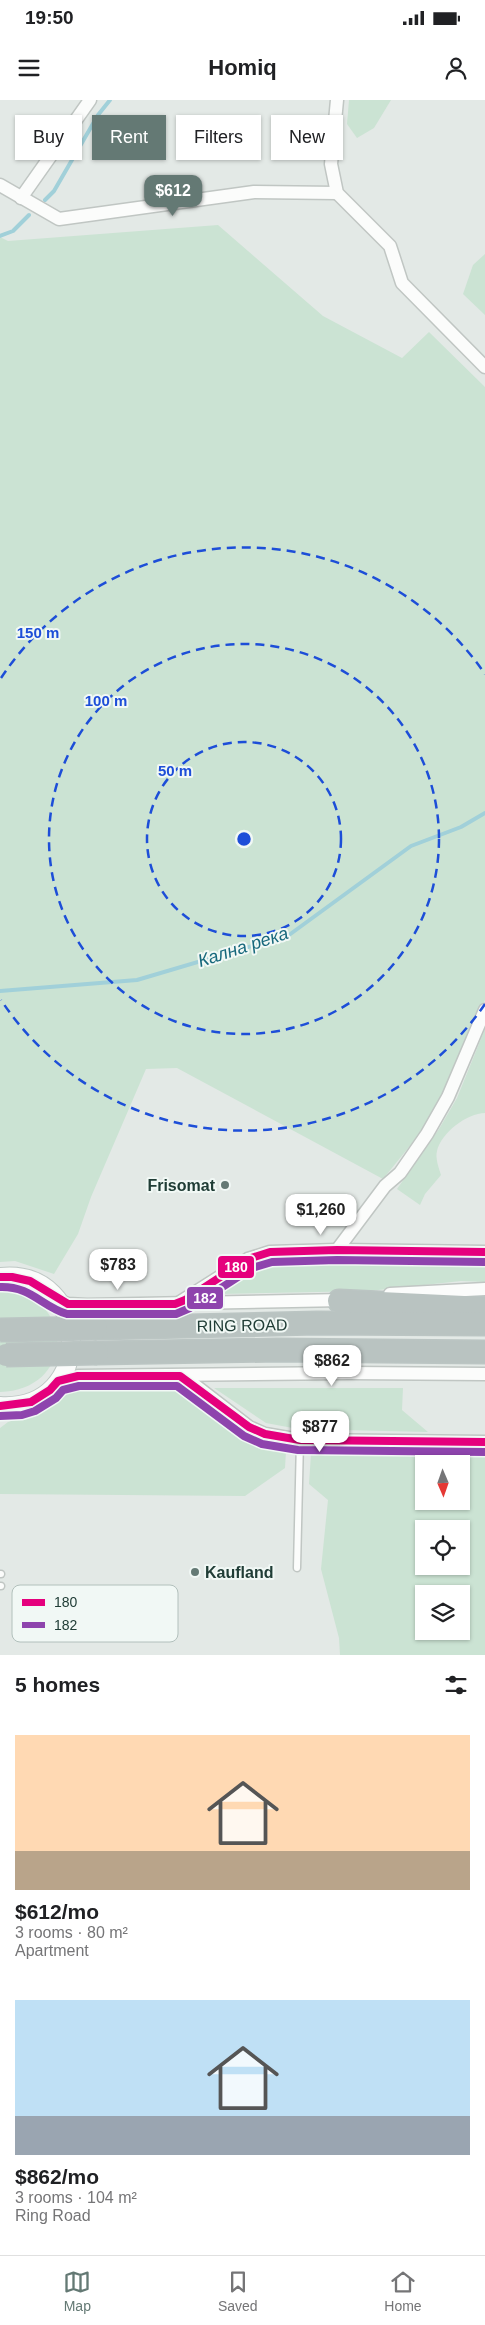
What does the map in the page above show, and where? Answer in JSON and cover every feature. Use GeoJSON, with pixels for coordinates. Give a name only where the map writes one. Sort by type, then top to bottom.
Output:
{"type":"FeatureCollection","features":[{"type":"Feature","properties":{"kind":"highway"},"geometry":{"type":"LineString","coordinates":[[338,1301],[485,1308]]}},
{"type":"Feature","properties":{"kind":"highway","name":"RING ROAD"},"geometry":{"type":"LineString","coordinates":[[0,1330],[317,1323],[485,1324]]}},
{"type":"Feature","properties":{"kind":"highway","name":"RING ROAD"},"geometry":{"type":"LineString","coordinates":[[0,1355],[277,1350],[485,1352]]}},
{"type":"Feature","properties":{"kind":"street"},"geometry":{"type":"LineString","coordinates":[[22,198],[90,100]]}},
{"type":"Feature","properties":{"kind":"street"},"geometry":{"type":"LineString","coordinates":[[337,100],[331,164],[337,193],[390,246],[402,283],[485,367]]}},
{"type":"Feature","properties":{"kind":"street"},"geometry":{"type":"LineString","coordinates":[[0,185],[59,219],[254,192],[337,193]]}},
{"type":"Feature","properties":{"kind":"street"},"geometry":{"type":"LineString","coordinates":[[337,1250],[385,1186],[400,1172],[427,1134],[448,1097],[485,1010]]}},
{"type":"Feature","properties":{"kind":"street"},"geometry":{"type":"LineString","coordinates":[[175,1304],[185,1300],[248,1259],[270,1252],[337,1250],[485,1252]]}},
{"type":"Feature","properties":{"kind":"street"},"geometry":{"type":"LineString","coordinates":[[0,1277],[18,1277],[29,1280],[46,1289],[57,1300],[68,1319],[72,1340],[68,1362],[58,1382],[41,1397],[31,1402],[3,1409]]}},
{"type":"Feature","properties":{"kind":"street"},"geometry":{"type":"LineString","coordinates":[[57,1300],[68,1304],[86,1305],[338,1301],[397,1294],[485,1289]]}},
{"type":"Feature","properties":{"kind":"street"},"geometry":{"type":"LineString","coordinates":[[58,1382],[78,1376],[485,1374]]}},
{"type":"Feature","properties":{"kind":"street"},"geometry":{"type":"LineString","coordinates":[[180,1376],[192,1383],[249,1427],[264,1434],[300,1440],[485,1442]]}},
{"type":"Feature","properties":{"kind":"lane"},"geometry":{"type":"LineString","coordinates":[[297,1568],[300,1440]]}},
{"type":"Feature","properties":{"kind":"green space"},"geometry":{"type":"Polygon","coordinates":[[[349,100],[391,100],[374,128],[357,138],[347,124],[349,100]]]}},
{"type":"Feature","properties":{"kind":"green space"},"geometry":{"type":"Polygon","coordinates":[[[218,225],[323,316],[402,358],[429,332],[485,387],[485,1000],[463,1056],[422,1131],[383,1179],[177,1068],[146,1069],[91,1197],[78,1234],[54,1274],[15,1261],[0,1262],[0,237],[8,241],[218,225]]]}},
{"type":"Feature","properties":{"kind":"green space"},"geometry":{"type":"Polygon","coordinates":[[[485,254],[485,315],[463,294],[473,265],[485,254]]]}},
{"type":"Feature","properties":{"kind":"green space"},"geometry":{"type":"Polygon","coordinates":[[[485,1029],[485,1113],[470,1116],[463,1120],[449,1131],[439,1144],[437,1154],[441,1175],[425,1194],[420,1205],[397,1189],[439,1129],[457,1098],[485,1029]]]}},
{"type":"Feature","properties":{"kind":"green space"},"geometry":{"type":"Polygon","coordinates":[[[303,1262],[485,1265],[485,1282],[461,1281],[369,1291],[220,1294],[221,1290],[259,1268],[268,1265],[303,1262]]]}},
{"type":"Feature","properties":{"kind":"green space"},"geometry":{"type":"Polygon","coordinates":[[[7,1289],[30,1297],[46,1310],[55,1327],[57,1345],[53,1362],[41,1377],[24,1388],[0,1392],[0,1290],[7,1289]]]}},
{"type":"Feature","properties":{"kind":"green space"},"geometry":{"type":"Polygon","coordinates":[[[171,1387],[194,1399],[242,1436],[286,1451],[285,1468],[245,1496],[0,1494],[0,1428],[8,1422],[44,1411],[73,1390],[171,1387]]]}},
{"type":"Feature","properties":{"kind":"green space"},"geometry":{"type":"Polygon","coordinates":[[[214,1388],[403,1388],[402,1410],[428,1432],[298,1429],[266,1423],[214,1388]]]}},
{"type":"Feature","properties":{"kind":"green space"},"geometry":{"type":"Polygon","coordinates":[[[311,1454],[415,1455],[415,1510],[470,1510],[470,1456],[485,1456],[485,1655],[340,1655],[339,1638],[321,1569],[328,1500],[309,1484],[311,1454]]]}},
{"type":"Feature","properties":{"kind":"waterway"},"geometry":{"type":"LineString","coordinates":[[45,200],[54,191],[98,115],[110,100]]}},
{"type":"Feature","properties":{"kind":"waterway"},"geometry":{"type":"LineString","coordinates":[[0,236],[13,231],[29,215]]}},
{"type":"Feature","properties":{"kind":"waterway","name":"Кална река"},"geometry":{"type":"LineString","coordinates":[[0,991],[137,980],[289,935],[411,846],[461,827],[485,813]]}},
{"type":"Feature","properties":{"kind":"transit line","name":"180"},"geometry":{"type":"LineString","coordinates":[[0,1277],[12,1277],[30,1281],[68,1304],[175,1304],[185,1300],[248,1259],[270,1252],[337,1250],[485,1252]]}},
{"type":"Feature","properties":{"kind":"transit line","name":"182"},"geometry":{"type":"LineString","coordinates":[[0,1287],[28,1293],[58,1311],[67,1314],[176,1314],[190,1308],[252,1268],[272,1262],[337,1260],[485,1262]]}},
{"type":"Feature","properties":{"kind":"transit line","name":"180"},"geometry":{"type":"LineString","coordinates":[[0,1406],[31,1402],[50,1390],[58,1381],[78,1376],[180,1376],[249,1427],[265,1434],[300,1440],[485,1442]]}},
{"type":"Feature","properties":{"kind":"transit line","name":"182"},"geometry":{"type":"LineString","coordinates":[[0,1416],[22,1415],[35,1411],[56,1398],[63,1390],[79,1386],[177,1386],[244,1436],[262,1444],[298,1450],[485,1452]]}},
{"type":"Feature","properties":{"kind":"place","name":"Frisomat"},"geometry":{"type":"Point","coordinates":[225,1185]}},
{"type":"Feature","properties":{"kind":"place","name":"Kaufland"},"geometry":{"type":"Point","coordinates":[195,1572]}}]}
